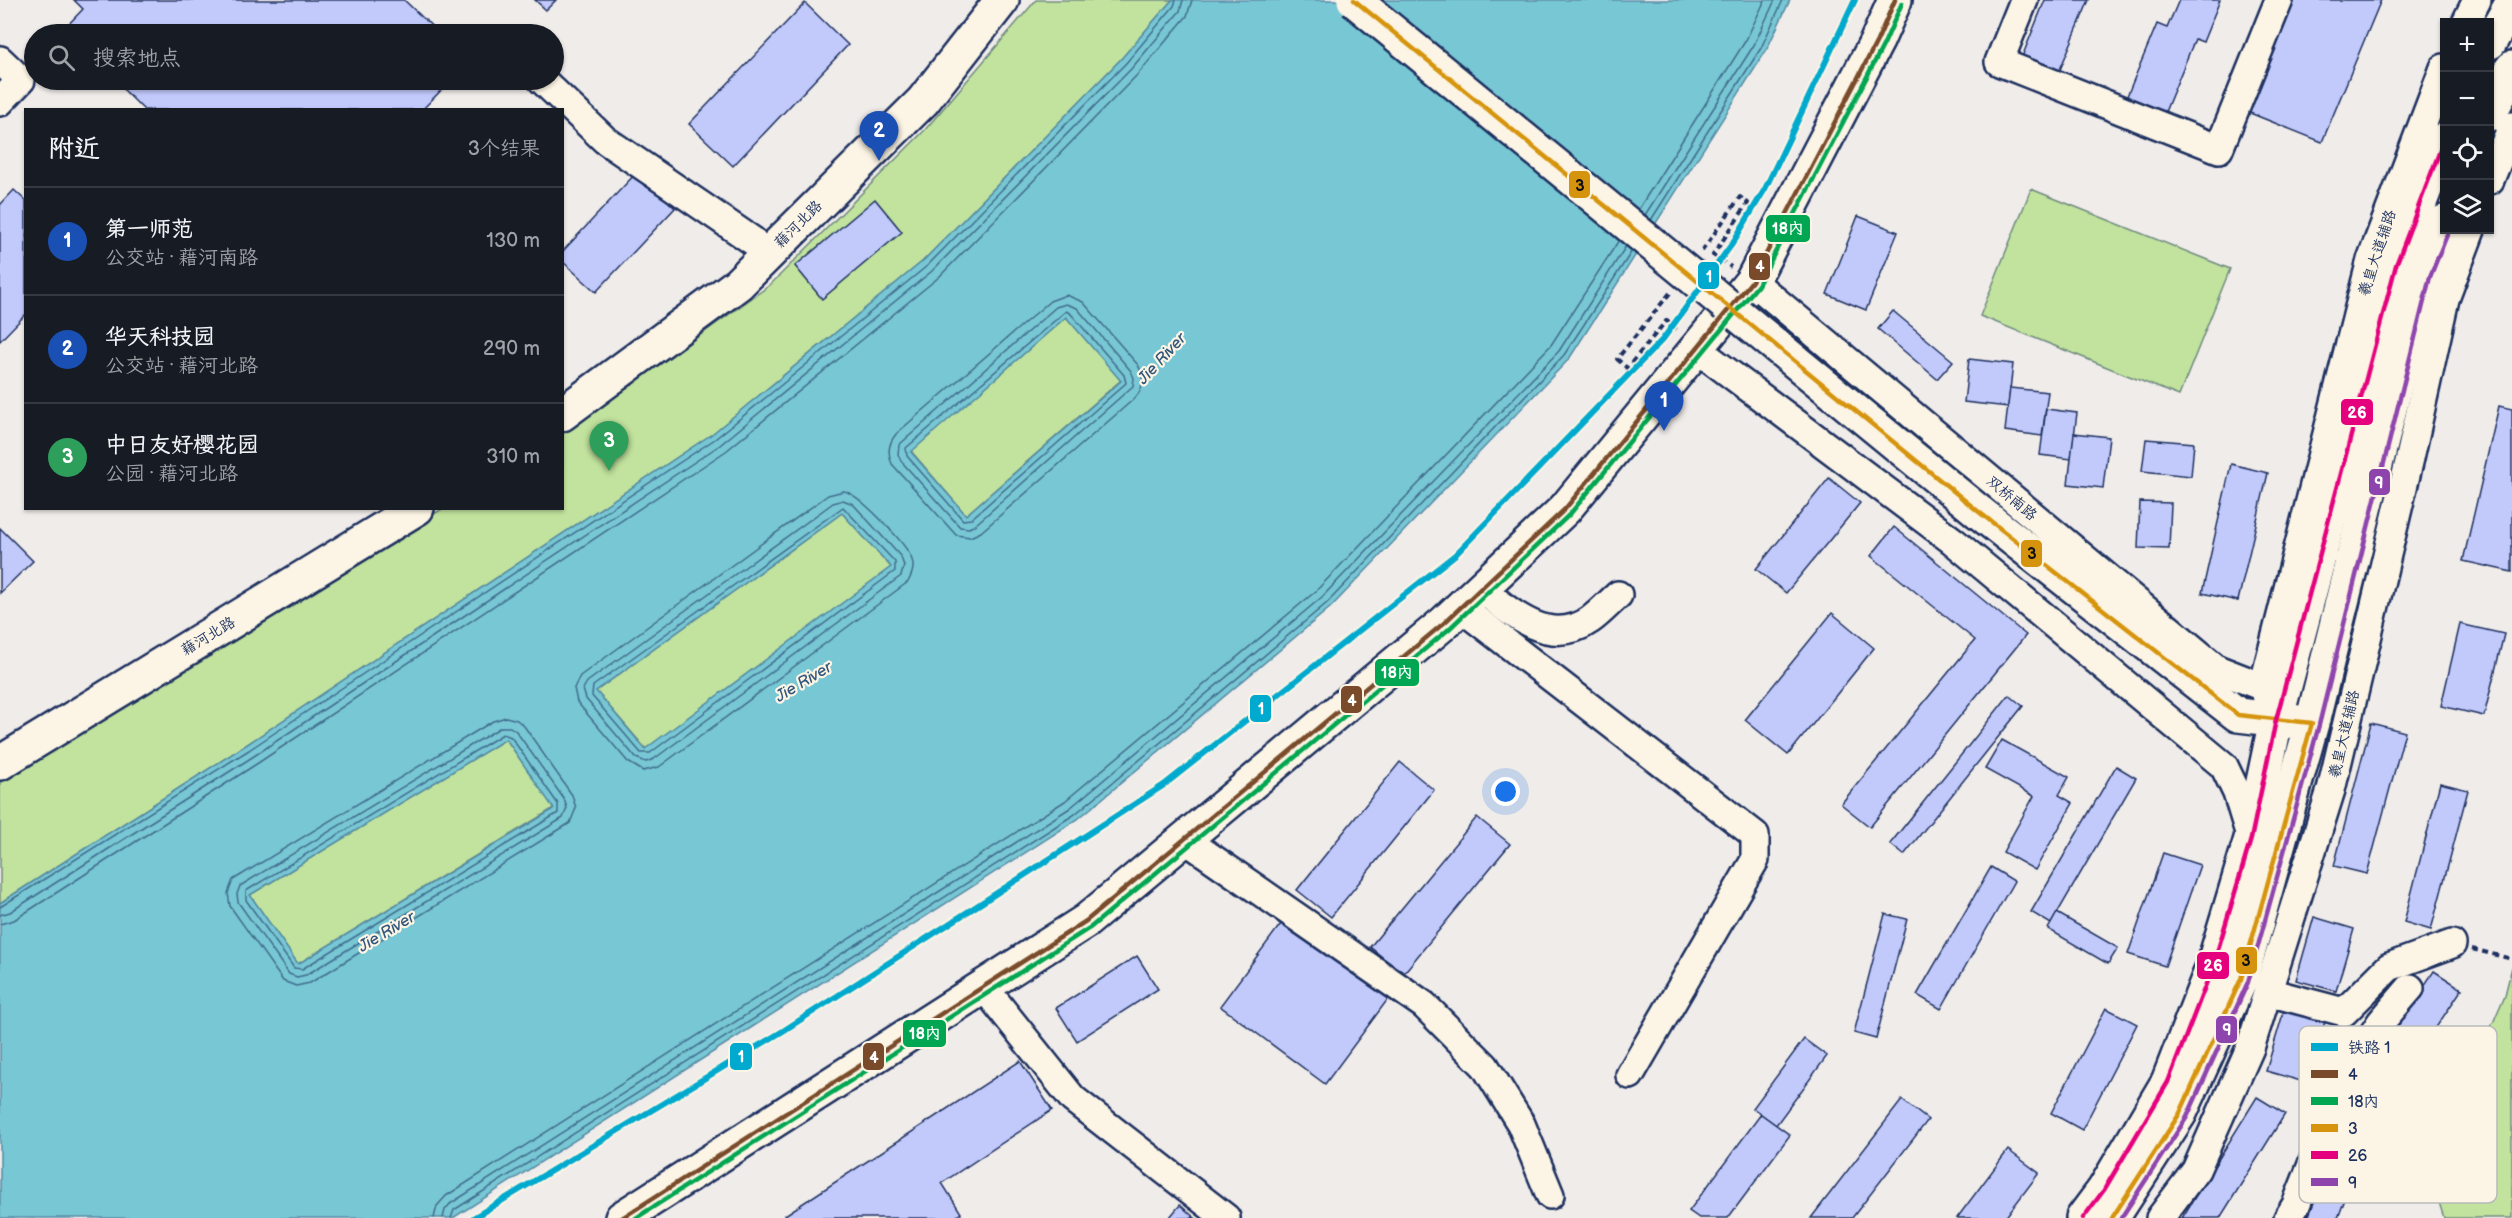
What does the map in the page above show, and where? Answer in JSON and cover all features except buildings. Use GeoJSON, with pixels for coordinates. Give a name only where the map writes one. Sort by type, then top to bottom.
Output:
{"type":"FeatureCollection","features":[{"type":"Feature","properties":{"kind":"main road","name":"藉河北路"},"geometry":{"type":"LineString","coordinates":[[564,388],[725,268],[908,88],[977,0]]}},
{"type":"Feature","properties":{"kind":"main road","name":"藉河北路"},"geometry":{"type":"LineString","coordinates":[[564,413],[738,284],[923,101],[1002,0]]}},
{"type":"Feature","properties":{"kind":"main road"},"geometry":{"type":"LineString","coordinates":[[1354,0],[1979,512],[2238,714],[2275,699]]}},
{"type":"Feature","properties":{"kind":"main road"},"geometry":{"type":"LineString","coordinates":[[622,1218],[1086,921],[1470,598],[1565,509],[1689,341],[1742,274],[1877,41],[1895,0]]}},
{"type":"Feature","properties":{"kind":"main road"},"geometry":{"type":"LineString","coordinates":[[2494,35],[2512,3]]}},
{"type":"Feature","properties":{"kind":"main road"},"geometry":{"type":"LineString","coordinates":[[2084,1218],[2104,1190],[2168,1082],[2213,966],[2251,839],[2275,699],[2396,265],[2440,153]]}},
{"type":"Feature","properties":{"kind":"main road"},"geometry":{"type":"LineString","coordinates":[[2112,1218],[2180,1113],[2241,979],[2312,723],[2423,275],[2440,234]]}},
{"type":"Feature","properties":{"kind":"main road","name":"藉河北路"},"geometry":{"type":"LineString","coordinates":[[0,739],[375,510]]}},
{"type":"Feature","properties":{"kind":"main road","name":"藉河北路"},"geometry":{"type":"LineString","coordinates":[[0,763],[414,510]]}},
{"type":"Feature","properties":{"kind":"main road"},"geometry":{"type":"LineString","coordinates":[[2275,699],[2312,723]]}},
{"type":"Feature","properties":{"kind":"street"},"geometry":{"type":"LineString","coordinates":[[2024,0],[2000,62],[2219,149],[2279,0]]}},
{"type":"Feature","properties":{"kind":"street"},"geometry":{"type":"LineString","coordinates":[[2468,18],[2477,0]]}},
{"type":"Feature","properties":{"kind":"street"},"geometry":{"type":"LineString","coordinates":[[0,60],[21,80],[0,102]]}},
{"type":"Feature","properties":{"kind":"street","name":"羲皇大道辅路"},"geometry":{"type":"LineString","coordinates":[[2275,699],[2371,260],[2443,72]]}},
{"type":"Feature","properties":{"kind":"street"},"geometry":{"type":"LineString","coordinates":[[552,90],[605,140],[753,241]]}},
{"type":"Feature","properties":{"kind":"street"},"geometry":{"type":"LineString","coordinates":[[2494,170],[2512,126]]}},
{"type":"Feature","properties":{"kind":"street","name":"羲皇大道辅路"},"geometry":{"type":"LineString","coordinates":[[2160,1218],[2196,1170],[2250,1048],[2268,992],[2331,790],[2410,458],[2445,299],[2469,234]]}},
{"type":"Feature","properties":{"kind":"street","name":"双桥南路"},"geometry":{"type":"LineString","coordinates":[[1742,274],[2217,669],[2275,699]]}},
{"type":"Feature","properties":{"kind":"street"},"geometry":{"type":"LineString","coordinates":[[1689,341],[1953,541],[2224,766],[2237,793],[2251,839]]}},
{"type":"Feature","properties":{"kind":"street"},"geometry":{"type":"LineString","coordinates":[[1470,598],[1527,624],[1569,629],[1588,621],[1618,595]]}},
{"type":"Feature","properties":{"kind":"street"},"geometry":{"type":"LineString","coordinates":[[1470,598],[1755,835],[1755,861],[1630,1075]]}},
{"type":"Feature","properties":{"kind":"street"},"geometry":{"type":"LineString","coordinates":[[1183,838],[1424,1005],[1485,1066],[1521,1124],[1550,1195]]}},
{"type":"Feature","properties":{"kind":"street"},"geometry":{"type":"LineString","coordinates":[[2268,992],[2344,1012],[2389,967],[2452,944]]}},
{"type":"Feature","properties":{"kind":"street"},"geometry":{"type":"LineString","coordinates":[[983,986],[1072,1099],[1226,1218]]}},
{"type":"Feature","properties":{"kind":"street"},"geometry":{"type":"LineString","coordinates":[[2378,1026],[2410,988]]}},
{"type":"Feature","properties":{"kind":"street"},"geometry":{"type":"LineString","coordinates":[[2288,1218],[2299,1197]]}},
{"type":"Feature","properties":{"kind":"path"},"geometry":{"type":"LineString","coordinates":[[1689,341],[1667,320],[1627,368],[1617,359],[1687,272],[1740,197],[1748,203],[1713,255],[1742,274]]}},
{"type":"Feature","properties":{"kind":"path"},"geometry":{"type":"LineString","coordinates":[[2452,944],[2512,959]]}},
{"type":"Feature","properties":{"kind":"green space"},"geometry":{"type":"Polygon","coordinates":[[[1036,0],[1172,0],[1121,59],[923,261],[712,434],[246,745],[0,903],[0,783],[440,510],[564,510],[564,433],[770,285],[924,131],[1036,0]]]}},
{"type":"Feature","properties":{"kind":"green space"},"geometry":{"type":"Polygon","coordinates":[[[2031,189],[2230,269],[2179,396],[1980,316],[2031,189]]]}},
{"type":"Feature","properties":{"kind":"green space"},"geometry":{"type":"Polygon","coordinates":[[[1066,317],[1121,380],[966,515],[911,451],[1066,317]]]}},
{"type":"Feature","properties":{"kind":"green space"},"geometry":{"type":"Polygon","coordinates":[[[842,513],[891,567],[646,749],[596,691],[842,513]]]}},
{"type":"Feature","properties":{"kind":"green space"},"geometry":{"type":"Polygon","coordinates":[[[506,739],[554,808],[298,964],[250,895],[506,739]]]}},
{"type":"Feature","properties":{"kind":"green space"},"geometry":{"type":"Polygon","coordinates":[[[2512,967],[2512,1218],[2444,1218],[2439,1203],[2497,1203],[2497,1026],[2492,1026],[2505,995],[2512,967]]]}},
{"type":"Feature","properties":{"kind":"water","name":"Jie River"},"geometry":{"type":"Polygon","coordinates":[[[1172,0],[1790,0],[1766,51],[1569,359],[1331,607],[1078,819],[453,1218],[0,1218],[0,903],[246,745],[712,434],[923,261],[1121,59],[1172,0]],[[1066,317],[911,452],[966,515],[1121,381],[1066,317]],[[842,513],[596,691],[645,749],[891,567],[842,513]],[[506,739],[250,895],[298,964],[554,809],[506,739]]]}},
{"type":"Feature","properties":{"kind":"rail line","name":"1"},"geometry":{"type":"LineString","coordinates":[[473,1218],[783,1031],[1164,785],[1456,554],[1663,339],[1732,244],[1765,189],[1855,0]]}},
{"type":"Feature","properties":{"kind":"transit line","name":"3"},"geometry":{"type":"LineString","coordinates":[[1354,0],[1979,512],[2238,715],[2312,723],[2241,979],[2180,1113],[2112,1218]]}},
{"type":"Feature","properties":{"kind":"transit line","name":"4"},"geometry":{"type":"LineString","coordinates":[[622,1218],[1086,921],[1444,623],[1565,509],[1752,281],[1877,41],[1895,0]]}},
{"type":"Feature","properties":{"kind":"transit line","name":"18内"},"geometry":{"type":"LineString","coordinates":[[636,1218],[1091,927],[1449,629],[1570,514],[1758,285],[1884,44],[1902,3]]}},
{"type":"Feature","properties":{"kind":"transit line","name":"26"},"geometry":{"type":"LineString","coordinates":[[2083,1218],[2104,1190],[2168,1082],[2213,966],[2251,839],[2276,720],[2396,265],[2440,150]]}},
{"type":"Feature","properties":{"kind":"transit line","name":"9"},"geometry":{"type":"LineString","coordinates":[[2121,1218],[2187,1117],[2248,982],[2319,725],[2430,277],[2447,234]]}},
{"type":"Feature","properties":{"kind":"place","name":"华天科技园"},"geometry":{"type":"Point","coordinates":[879,161]}},
{"type":"Feature","properties":{"kind":"place","name":"第一师范"},"geometry":{"type":"Point","coordinates":[1664,431]}},
{"type":"Feature","properties":{"kind":"place","name":"中日友好樱花园"},"geometry":{"type":"Point","coordinates":[609,471]}}]}
